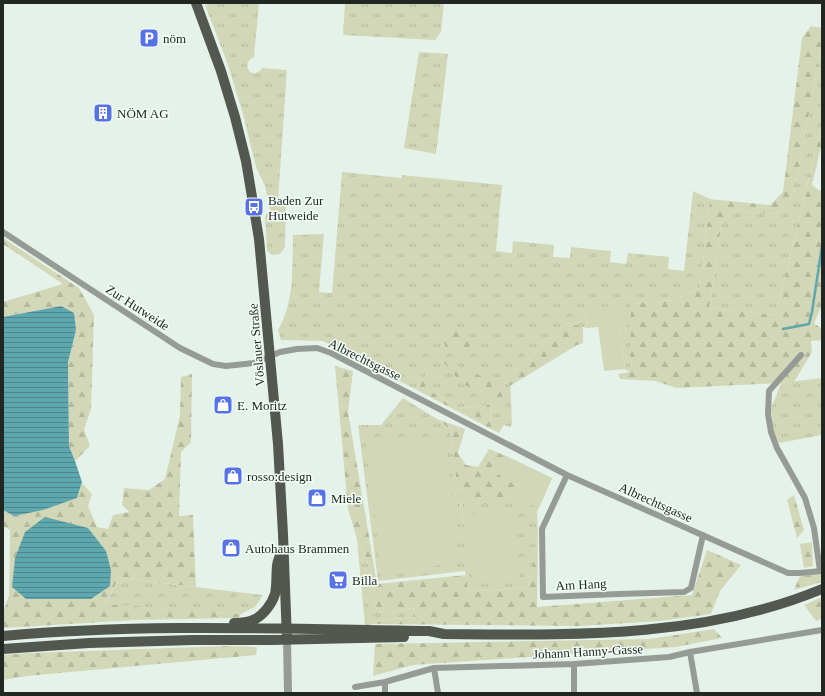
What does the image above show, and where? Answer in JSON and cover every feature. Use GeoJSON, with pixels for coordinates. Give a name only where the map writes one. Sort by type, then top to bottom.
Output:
{"type":"FeatureCollection","features":[{"type":"Feature","properties":{"kind":"main road","name":"Vöslauer Straße"},"geometry":{"type":"LineString","coordinates":[[196,3],[221,72],[235,117],[246,161],[259,239],[278,444],[287,640]]}},
{"type":"Feature","properties":{"kind":"main road"},"geometry":{"type":"LineString","coordinates":[[184,628],[202,624],[242,623],[253,620],[263,613],[269,606],[275,594],[277,564],[283,547]]}},
{"type":"Feature","properties":{"kind":"main road"},"geometry":{"type":"LineString","coordinates":[[3,649],[193,640],[287,640],[427,637],[444,634],[572,634],[622,632],[658,629],[736,616],[787,602],[822,589]]}},
{"type":"Feature","properties":{"kind":"main road"},"geometry":{"type":"LineString","coordinates":[[3,636],[137,628],[429,631],[444,634]]}},
{"type":"Feature","properties":{"kind":"street","name":"Zur Hutweide"},"geometry":{"type":"LineString","coordinates":[[3,232],[180,348],[213,364],[226,366],[254,363],[270,357]]}},
{"type":"Feature","properties":{"kind":"street","name":"Albrechtsgasse"},"geometry":{"type":"LineString","coordinates":[[270,357],[280,352],[297,349],[317,348],[331,353],[567,475],[788,573],[800,573],[821,571],[814,528],[805,498],[776,448],[771,432],[768,414],[770,391],[802,355]]}},
{"type":"Feature","properties":{"kind":"street","name":"Am Hang"},"geometry":{"type":"LineString","coordinates":[[567,475],[542,529],[544,597],[684,592],[691,588],[703,535]]}},
{"type":"Feature","properties":{"kind":"street","name":"Johann Hanny-Gasse"},"geometry":{"type":"LineString","coordinates":[[355,687],[384,682],[434,668],[574,664],[669,657],[690,652],[822,630]]}},
{"type":"Feature","properties":{"kind":"street","name":"Vöslauer Straße"},"geometry":{"type":"LineString","coordinates":[[287,640],[288,693]]}},
{"type":"Feature","properties":{"kind":"street"},"geometry":{"type":"LineString","coordinates":[[690,652],[697,693]]}},
{"type":"Feature","properties":{"kind":"street"},"geometry":{"type":"LineString","coordinates":[[574,664],[574,693]]}},
{"type":"Feature","properties":{"kind":"street"},"geometry":{"type":"LineString","coordinates":[[434,668],[438,693]]}},
{"type":"Feature","properties":{"kind":"street"},"geometry":{"type":"LineString","coordinates":[[384,682],[385,693]]}},
{"type":"Feature","properties":{"kind":"green space"},"geometry":{"type":"Polygon","coordinates":[[[213,3],[259,3],[254,57],[248,64],[249,70],[252,73],[255,73],[262,68],[287,70],[278,200],[286,201],[285,247],[280,254],[272,255],[267,251],[265,216],[270,210],[265,186],[256,167],[243,114],[227,62],[205,5],[213,3]]]}},
{"type":"Feature","properties":{"kind":"green space"},"geometry":{"type":"Polygon","coordinates":[[[345,3],[444,3],[441,32],[435,40],[343,35],[345,3]]]}},
{"type":"Feature","properties":{"kind":"green space"},"geometry":{"type":"Polygon","coordinates":[[[811,26],[822,28],[822,43],[795,188],[788,205],[774,214],[734,210],[722,220],[709,308],[776,315],[822,123],[822,143],[812,185],[822,191],[822,305],[814,323],[822,329],[822,340],[811,341],[812,352],[794,382],[677,388],[655,381],[620,379],[618,374],[630,372],[631,304],[673,300],[700,288],[710,199],[770,205],[783,192],[802,38],[811,26]]]}},
{"type":"Feature","properties":{"kind":"green space"},"geometry":{"type":"Polygon","coordinates":[[[822,43],[822,123],[776,315],[709,308],[722,220],[734,210],[774,214],[788,205],[795,188],[822,43]]]}},
{"type":"Feature","properties":{"kind":"green space"},"geometry":{"type":"Polygon","coordinates":[[[419,52],[448,54],[436,154],[404,148],[419,52]]]}},
{"type":"Feature","properties":{"kind":"green space"},"geometry":{"type":"Polygon","coordinates":[[[342,172],[402,178],[402,175],[502,185],[496,251],[512,253],[513,241],[554,245],[553,257],[570,258],[571,247],[611,251],[610,262],[626,264],[628,253],[669,257],[668,269],[684,271],[693,191],[710,199],[700,288],[673,300],[632,304],[630,372],[625,369],[620,326],[585,310],[587,328],[568,323],[510,375],[512,424],[510,427],[504,425],[499,433],[491,429],[490,405],[460,408],[425,388],[429,371],[415,389],[323,341],[281,340],[278,330],[287,307],[292,284],[293,235],[324,234],[319,292],[332,293],[342,172]]]}},
{"type":"Feature","properties":{"kind":"green space"},"geometry":{"type":"Polygon","coordinates":[[[3,238],[79,288],[94,315],[91,409],[84,429],[90,446],[75,461],[69,446],[68,362],[76,330],[61,306],[3,317],[3,302],[63,284],[3,244],[3,238]]]}},
{"type":"Feature","properties":{"kind":"green space"},"geometry":{"type":"Polygon","coordinates":[[[626,304],[629,325],[620,326],[625,369],[604,371],[598,327],[587,328],[585,309],[626,304]]]}},
{"type":"Feature","properties":{"kind":"green space"},"geometry":{"type":"Polygon","coordinates":[[[568,323],[583,327],[583,343],[577,345],[510,386],[510,375],[568,323]]]}},
{"type":"Feature","properties":{"kind":"green space"},"geometry":{"type":"Polygon","coordinates":[[[449,326],[471,338],[469,351],[465,356],[445,346],[442,334],[449,326]]]}},
{"type":"Feature","properties":{"kind":"green space"},"geometry":{"type":"Polygon","coordinates":[[[441,359],[495,382],[505,401],[462,384],[441,359]]]}},
{"type":"Feature","properties":{"kind":"green space"},"geometry":{"type":"Polygon","coordinates":[[[335,366],[353,371],[348,412],[377,584],[466,575],[468,592],[528,587],[538,532],[537,607],[692,595],[707,550],[741,565],[720,591],[711,614],[660,621],[579,626],[373,624],[376,621],[413,617],[414,608],[377,612],[371,571],[357,539],[348,509],[335,366]]]}},
{"type":"Feature","properties":{"kind":"green space"},"geometry":{"type":"Polygon","coordinates":[[[430,370],[425,388],[460,408],[490,405],[491,429],[415,389],[430,370]]]}},
{"type":"Feature","properties":{"kind":"green space"},"geometry":{"type":"Polygon","coordinates":[[[192,374],[191,442],[181,452],[179,516],[193,515],[196,587],[119,578],[105,604],[241,614],[238,618],[136,620],[3,628],[3,608],[5,607],[9,595],[10,530],[3,526],[3,510],[14,516],[77,498],[82,483],[92,494],[88,506],[97,527],[108,529],[113,515],[129,512],[122,505],[124,488],[149,490],[165,479],[180,415],[181,377],[192,374]]]}},
{"type":"Feature","properties":{"kind":"green space"},"geometry":{"type":"Polygon","coordinates":[[[822,378],[822,435],[779,443],[774,434],[771,409],[781,383],[822,378]]]}},
{"type":"Feature","properties":{"kind":"green space"},"geometry":{"type":"Polygon","coordinates":[[[403,398],[437,419],[451,430],[462,528],[463,499],[514,484],[491,470],[506,456],[552,478],[537,512],[538,532],[528,587],[468,592],[465,571],[378,581],[358,425],[381,425],[403,398]]]}},
{"type":"Feature","properties":{"kind":"green space"},"geometry":{"type":"Polygon","coordinates":[[[437,419],[465,429],[458,453],[466,465],[478,467],[489,449],[506,456],[491,470],[514,484],[514,502],[463,499],[462,532],[451,430],[437,419]]]}},
{"type":"Feature","properties":{"kind":"green space"},"geometry":{"type":"Polygon","coordinates":[[[445,435],[459,563],[381,572],[367,444],[445,435]]]}},
{"type":"Feature","properties":{"kind":"green space"},"geometry":{"type":"Polygon","coordinates":[[[506,456],[552,478],[539,508],[514,500],[514,484],[491,470],[506,456]]]}},
{"type":"Feature","properties":{"kind":"green space"},"geometry":{"type":"Polygon","coordinates":[[[794,495],[804,530],[797,538],[787,500],[794,495]]]}},
{"type":"Feature","properties":{"kind":"green space"},"geometry":{"type":"Polygon","coordinates":[[[513,511],[519,580],[472,584],[467,515],[513,511]]]}},
{"type":"Feature","properties":{"kind":"green space"},"geometry":{"type":"Polygon","coordinates":[[[357,539],[371,571],[377,612],[414,608],[413,617],[376,621],[373,624],[365,626],[357,539]]]}},
{"type":"Feature","properties":{"kind":"green space"},"geometry":{"type":"Polygon","coordinates":[[[812,542],[813,566],[804,568],[800,544],[812,542]]]}},
{"type":"Feature","properties":{"kind":"green space"},"geometry":{"type":"Polygon","coordinates":[[[822,574],[822,582],[794,590],[800,576],[822,574]]]}},
{"type":"Feature","properties":{"kind":"green space"},"geometry":{"type":"Polygon","coordinates":[[[119,578],[263,595],[255,607],[241,614],[105,605],[119,578]]]}},
{"type":"Feature","properties":{"kind":"green space"},"geometry":{"type":"Polygon","coordinates":[[[822,597],[822,619],[816,621],[804,605],[822,597]]]}},
{"type":"Feature","properties":{"kind":"green space"},"geometry":{"type":"Polygon","coordinates":[[[714,629],[722,638],[676,647],[413,665],[373,676],[375,644],[649,639],[714,629]]]}},
{"type":"Feature","properties":{"kind":"green space"},"geometry":{"type":"Polygon","coordinates":[[[228,646],[257,647],[256,655],[27,676],[3,680],[3,655],[228,646]]]}},
{"type":"Feature","properties":{"kind":"water"},"geometry":{"type":"Polygon","coordinates":[[[61,306],[74,313],[76,330],[68,362],[69,446],[82,482],[77,498],[43,510],[14,516],[3,510],[3,317],[61,306]]]}},
{"type":"Feature","properties":{"kind":"water"},"geometry":{"type":"Polygon","coordinates":[[[45,517],[88,528],[106,551],[111,570],[110,586],[91,599],[26,599],[12,587],[15,558],[25,532],[45,517]]]}},
{"type":"Feature","properties":{"kind":"waterway"},"geometry":{"type":"LineString","coordinates":[[783,329],[809,324],[822,246]]}},
{"type":"Feature","properties":{"kind":"place","name":"nöm"},"geometry":{"type":"Point","coordinates":[149,38]}},
{"type":"Feature","properties":{"kind":"place","name":"NÖM AG"},"geometry":{"type":"Point","coordinates":[103,113]}},
{"type":"Feature","properties":{"kind":"place","name":"Baden Zur Hutweide"},"geometry":{"type":"Point","coordinates":[254,207]}},
{"type":"Feature","properties":{"kind":"place","name":"E. Moritz"},"geometry":{"type":"Point","coordinates":[223,405]}},
{"type":"Feature","properties":{"kind":"place","name":"rosso:design"},"geometry":{"type":"Point","coordinates":[233,476]}},
{"type":"Feature","properties":{"kind":"place","name":"Miele"},"geometry":{"type":"Point","coordinates":[317,498]}},
{"type":"Feature","properties":{"kind":"place","name":"Autohaus Brammen"},"geometry":{"type":"Point","coordinates":[231,548]}},
{"type":"Feature","properties":{"kind":"place","name":"Billa"},"geometry":{"type":"Point","coordinates":[338,580]}}]}
